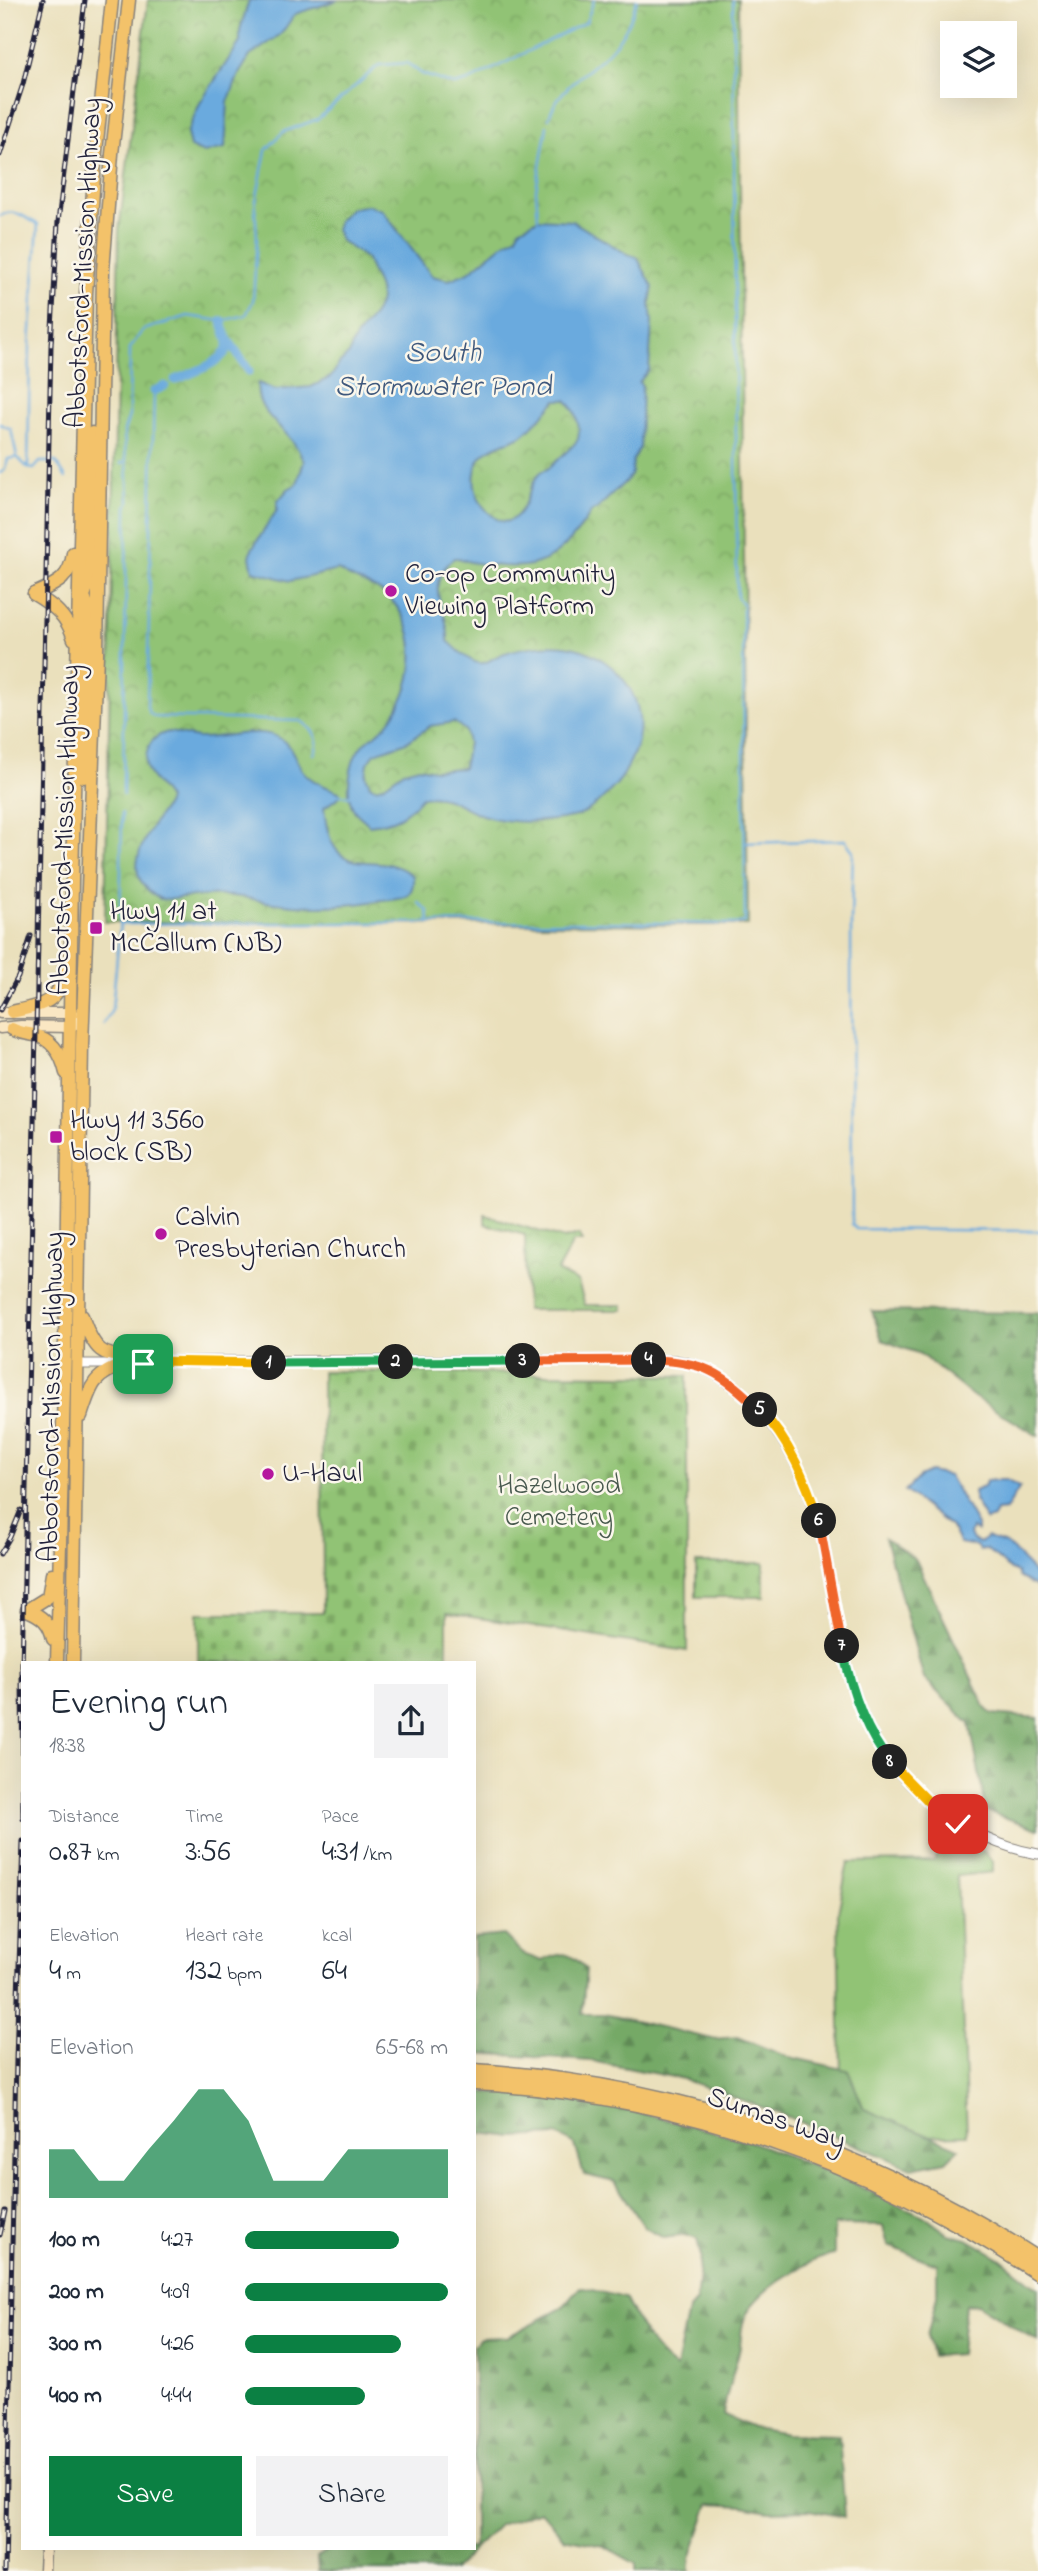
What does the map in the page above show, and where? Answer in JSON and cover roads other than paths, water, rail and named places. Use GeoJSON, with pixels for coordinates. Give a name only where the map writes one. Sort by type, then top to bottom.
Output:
{"type":"FeatureCollection","features":[{"type":"Feature","properties":{"kind":"highway","name":"Abbotsford-Mission Highway"},"geometry":{"type":"LineString","coordinates":[[56,1661],[65,1347],[81,466],[90,225],[112,0]]}},
{"type":"Feature","properties":{"kind":"highway","name":"Abbotsford-Mission Highway"},"geometry":{"type":"LineString","coordinates":[[73,1661],[83,1019],[89,823],[84,781],[88,608],[84,596],[88,584],[97,271],[123,43],[131,0]]}},
{"type":"Feature","properties":{"kind":"highway"},"geometry":{"type":"LineString","coordinates":[[78,662],[74,638],[66,619],[54,606],[34,594],[60,580],[72,567],[81,466]]}},
{"type":"Feature","properties":{"kind":"highway"},"geometry":{"type":"LineString","coordinates":[[6,1013],[36,1007],[62,988],[73,819]]}},
{"type":"Feature","properties":{"kind":"highway"},"geometry":{"type":"LineString","coordinates":[[6,1029],[35,1035],[52,1044],[64,1065],[69,1087]]}},
{"type":"Feature","properties":{"kind":"highway"},"geometry":{"type":"LineString","coordinates":[[79,1308],[91,1340],[104,1353],[114,1357],[153,1361]]}},
{"type":"Feature","properties":{"kind":"highway"},"geometry":{"type":"LineString","coordinates":[[65,1347],[69,1356],[78,1364]]}},
{"type":"Feature","properties":{"kind":"highway"},"geometry":{"type":"LineString","coordinates":[[77,1429],[94,1381],[107,1371],[125,1364]]}},
{"type":"Feature","properties":{"kind":"highway"},"geometry":{"type":"LineString","coordinates":[[56,1661],[51,1629],[45,1620],[27,1610],[48,1597],[50,1590],[54,1464],[57,1441],[63,1424]]}},
{"type":"Feature","properties":{"kind":"highway","name":"Sumas Way"},"geometry":{"type":"LineString","coordinates":[[476,2071],[593,2084],[713,2110],[755,2123],[839,2153],[923,2191],[1038,2259]]}},
{"type":"Feature","properties":{"kind":"highway","name":"Sumas Way"},"geometry":{"type":"LineString","coordinates":[[476,2083],[564,2092],[643,2105],[749,2134],[834,2164],[887,2187],[1007,2252],[1038,2275]]}},
{"type":"Feature","properties":{"kind":"highway"},"geometry":{"type":"LineString","coordinates":[[923,2191],[971,2211],[1038,2250]]}},
{"type":"Feature","properties":{"kind":"main road"},"geometry":{"type":"LineString","coordinates":[[6,1013],[71,1020]]}},
{"type":"Feature","properties":{"kind":"main road"},"geometry":{"type":"LineString","coordinates":[[6,1029],[83,1019]]}},
{"type":"Feature","properties":{"kind":"main road"},"geometry":{"type":"LineString","coordinates":[[44,2571],[45,2550]]}},
{"type":"Feature","properties":{"kind":"street"},"geometry":{"type":"LineString","coordinates":[[78,1364],[153,1361],[675,1360],[696,1364],[734,1384],[764,1415],[795,1459],[821,1527],[843,1651],[854,1692],[876,1741],[900,1773],[943,1814],[967,1829],[1008,1847],[1038,1854]]}},
{"type":"Feature","properties":{"kind":"water"},"geometry":{"type":"Polygon","coordinates":[[[249,0],[338,0],[295,14],[281,34],[250,56],[239,74],[228,102],[225,148],[204,153],[190,147],[187,133],[200,103],[240,42],[240,30],[249,0]]]}},
{"type":"Feature","properties":{"kind":"water","name":"South Stormwater Pond"},"geometry":{"type":"Polygon","coordinates":[[[369,205],[382,210],[432,276],[449,280],[469,272],[517,236],[519,229],[538,219],[572,221],[627,254],[637,257],[653,287],[650,303],[652,321],[649,370],[639,382],[642,386],[640,447],[628,479],[592,511],[561,550],[544,561],[512,566],[468,562],[455,558],[443,570],[439,579],[438,593],[447,624],[448,641],[474,661],[485,662],[525,648],[565,646],[581,650],[611,666],[631,691],[640,723],[636,749],[616,785],[595,805],[577,816],[517,822],[482,815],[447,799],[431,796],[422,797],[393,820],[369,825],[355,812],[351,804],[350,779],[356,754],[385,727],[404,695],[412,663],[412,648],[403,617],[394,603],[382,592],[338,570],[290,581],[253,571],[250,557],[252,549],[277,510],[277,502],[288,489],[297,484],[304,461],[294,443],[263,408],[258,383],[275,390],[311,387],[331,377],[350,353],[356,338],[379,303],[379,290],[367,259],[340,240],[336,229],[339,220],[351,208],[369,205]],[[556,400],[522,435],[491,449],[479,460],[475,476],[476,491],[483,506],[499,520],[508,521],[520,513],[536,478],[578,439],[578,423],[573,408],[566,400],[556,400]],[[454,722],[430,726],[407,742],[375,753],[368,763],[366,776],[370,785],[375,788],[383,786],[404,771],[419,767],[434,770],[463,768],[468,743],[465,730],[454,722]]]}},
{"type":"Feature","properties":{"kind":"water"},"geometry":{"type":"Polygon","coordinates":[[[169,732],[201,738],[263,733],[281,739],[310,778],[341,795],[324,808],[329,833],[336,849],[346,858],[399,867],[413,876],[412,889],[401,897],[328,906],[288,905],[223,896],[162,900],[141,882],[138,862],[145,840],[168,799],[150,776],[146,757],[153,740],[169,732]]]}},
{"type":"Feature","properties":{"kind":"water"},"geometry":{"type":"Polygon","coordinates":[[[930,1472],[949,1476],[977,1525],[977,1531],[972,1528],[970,1534],[973,1540],[980,1543],[987,1537],[1007,1545],[1038,1578],[1038,1588],[1019,1577],[1017,1572],[986,1549],[980,1551],[976,1546],[960,1543],[950,1526],[905,1491],[919,1477],[930,1472]]]}},
{"type":"Feature","properties":{"kind":"water"},"geometry":{"type":"Polygon","coordinates":[[[1005,1480],[1020,1487],[1006,1510],[996,1511],[993,1518],[986,1521],[975,1501],[974,1491],[984,1487],[986,1481],[1005,1480]]]}},
{"type":"Feature","properties":{"kind":"waterway"},"geometry":{"type":"LineString","coordinates":[[121,463],[126,462],[124,431],[129,416],[130,348],[143,330],[188,316],[222,321],[246,315],[253,301],[257,238],[255,206],[266,150],[283,132],[318,119],[379,65],[407,63],[422,74],[454,85],[469,81],[586,22],[594,0]]}},
{"type":"Feature","properties":{"kind":"waterway"},"geometry":{"type":"LineString","coordinates":[[549,118],[553,107],[566,89],[616,43],[627,26],[637,0]]}},
{"type":"Feature","properties":{"kind":"waterway"},"geometry":{"type":"LineString","coordinates":[[120,924],[745,922],[743,605],[737,597],[733,0]]}},
{"type":"Feature","properties":{"kind":"waterway"},"geometry":{"type":"LineString","coordinates":[[538,219],[536,190],[547,126]]}},
{"type":"Feature","properties":{"kind":"waterway"},"geometry":{"type":"LineString","coordinates":[[0,216],[15,213],[38,224],[30,345],[28,468]]}},
{"type":"Feature","properties":{"kind":"waterway"},"geometry":{"type":"LineString","coordinates":[[175,380],[223,356],[228,343],[222,321]]}},
{"type":"Feature","properties":{"kind":"waterway"},"geometry":{"type":"LineString","coordinates":[[229,341],[249,371]]}},
{"type":"Feature","properties":{"kind":"waterway"},"geometry":{"type":"LineString","coordinates":[[154,391],[165,386]]}},
{"type":"Feature","properties":{"kind":"waterway"},"geometry":{"type":"LineString","coordinates":[[154,391],[147,708],[150,714],[156,717],[301,721],[317,740],[314,754]]}},
{"type":"Feature","properties":{"kind":"waterway"},"geometry":{"type":"LineString","coordinates":[[0,424],[11,429],[17,457]]}},
{"type":"Feature","properties":{"kind":"waterway"},"geometry":{"type":"LineString","coordinates":[[0,473],[4,471],[8,459],[17,457],[28,468],[34,469],[40,462],[56,462],[66,478]]}},
{"type":"Feature","properties":{"kind":"waterway"},"geometry":{"type":"LineString","coordinates":[[123,795],[129,502],[127,464]]}},
{"type":"Feature","properties":{"kind":"waterway"},"geometry":{"type":"LineString","coordinates":[[339,795],[353,796]]}},
{"type":"Feature","properties":{"kind":"waterway"},"geometry":{"type":"LineString","coordinates":[[104,1024],[112,1010],[120,924],[122,813]]}},
{"type":"Feature","properties":{"kind":"waterway"},"geometry":{"type":"LineString","coordinates":[[745,843],[845,840],[853,851],[852,1224],[856,1229],[1038,1231]]}},
{"type":"Feature","properties":{"kind":"waterway"},"geometry":{"type":"LineString","coordinates":[[418,902],[428,911],[429,921]]}},
{"type":"Feature","properties":{"kind":"railway"},"geometry":{"type":"LineString","coordinates":[[0,155],[23,84],[43,0]]}},
{"type":"Feature","properties":{"kind":"railway"},"geometry":{"type":"LineString","coordinates":[[22,1661],[51,346],[58,222],[85,0]]}},
{"type":"Feature","properties":{"kind":"railway"},"geometry":{"type":"LineString","coordinates":[[0,1010],[18,977],[31,936]]}},
{"type":"Feature","properties":{"kind":"railway"},"geometry":{"type":"LineString","coordinates":[[0,1554],[21,1510]]}},
{"type":"Feature","properties":{"kind":"railway"},"geometry":{"type":"LineString","coordinates":[[5,2571],[21,1904]]}},
{"type":"Feature","properties":{"kind":"railway"},"geometry":{"type":"LineString","coordinates":[[0,2235],[5,2211]]}},
{"type":"Feature","properties":{"kind":"place","name":"Co-op Community Viewing Platform"},"geometry":{"type":"Point","coordinates":[391,591]}},
{"type":"Feature","properties":{"kind":"place","name":"Hwy 11 at McCallum (NB)"},"geometry":{"type":"Point","coordinates":[96,928]}},
{"type":"Feature","properties":{"kind":"place","name":"Hwy 11 3560 block (SB)"},"geometry":{"type":"Point","coordinates":[56,1137]}},
{"type":"Feature","properties":{"kind":"place","name":"Calvin Presbyterian Church"},"geometry":{"type":"Point","coordinates":[161,1234]}},
{"type":"Feature","properties":{"kind":"place","name":"U-Haul"},"geometry":{"type":"Point","coordinates":[268,1474]}},
{"type":"Feature","properties":{"kind":"park label","name":"Hazelwood Cemetery"},"geometry":{"type":"Point","coordinates":[559,1502]}}]}
